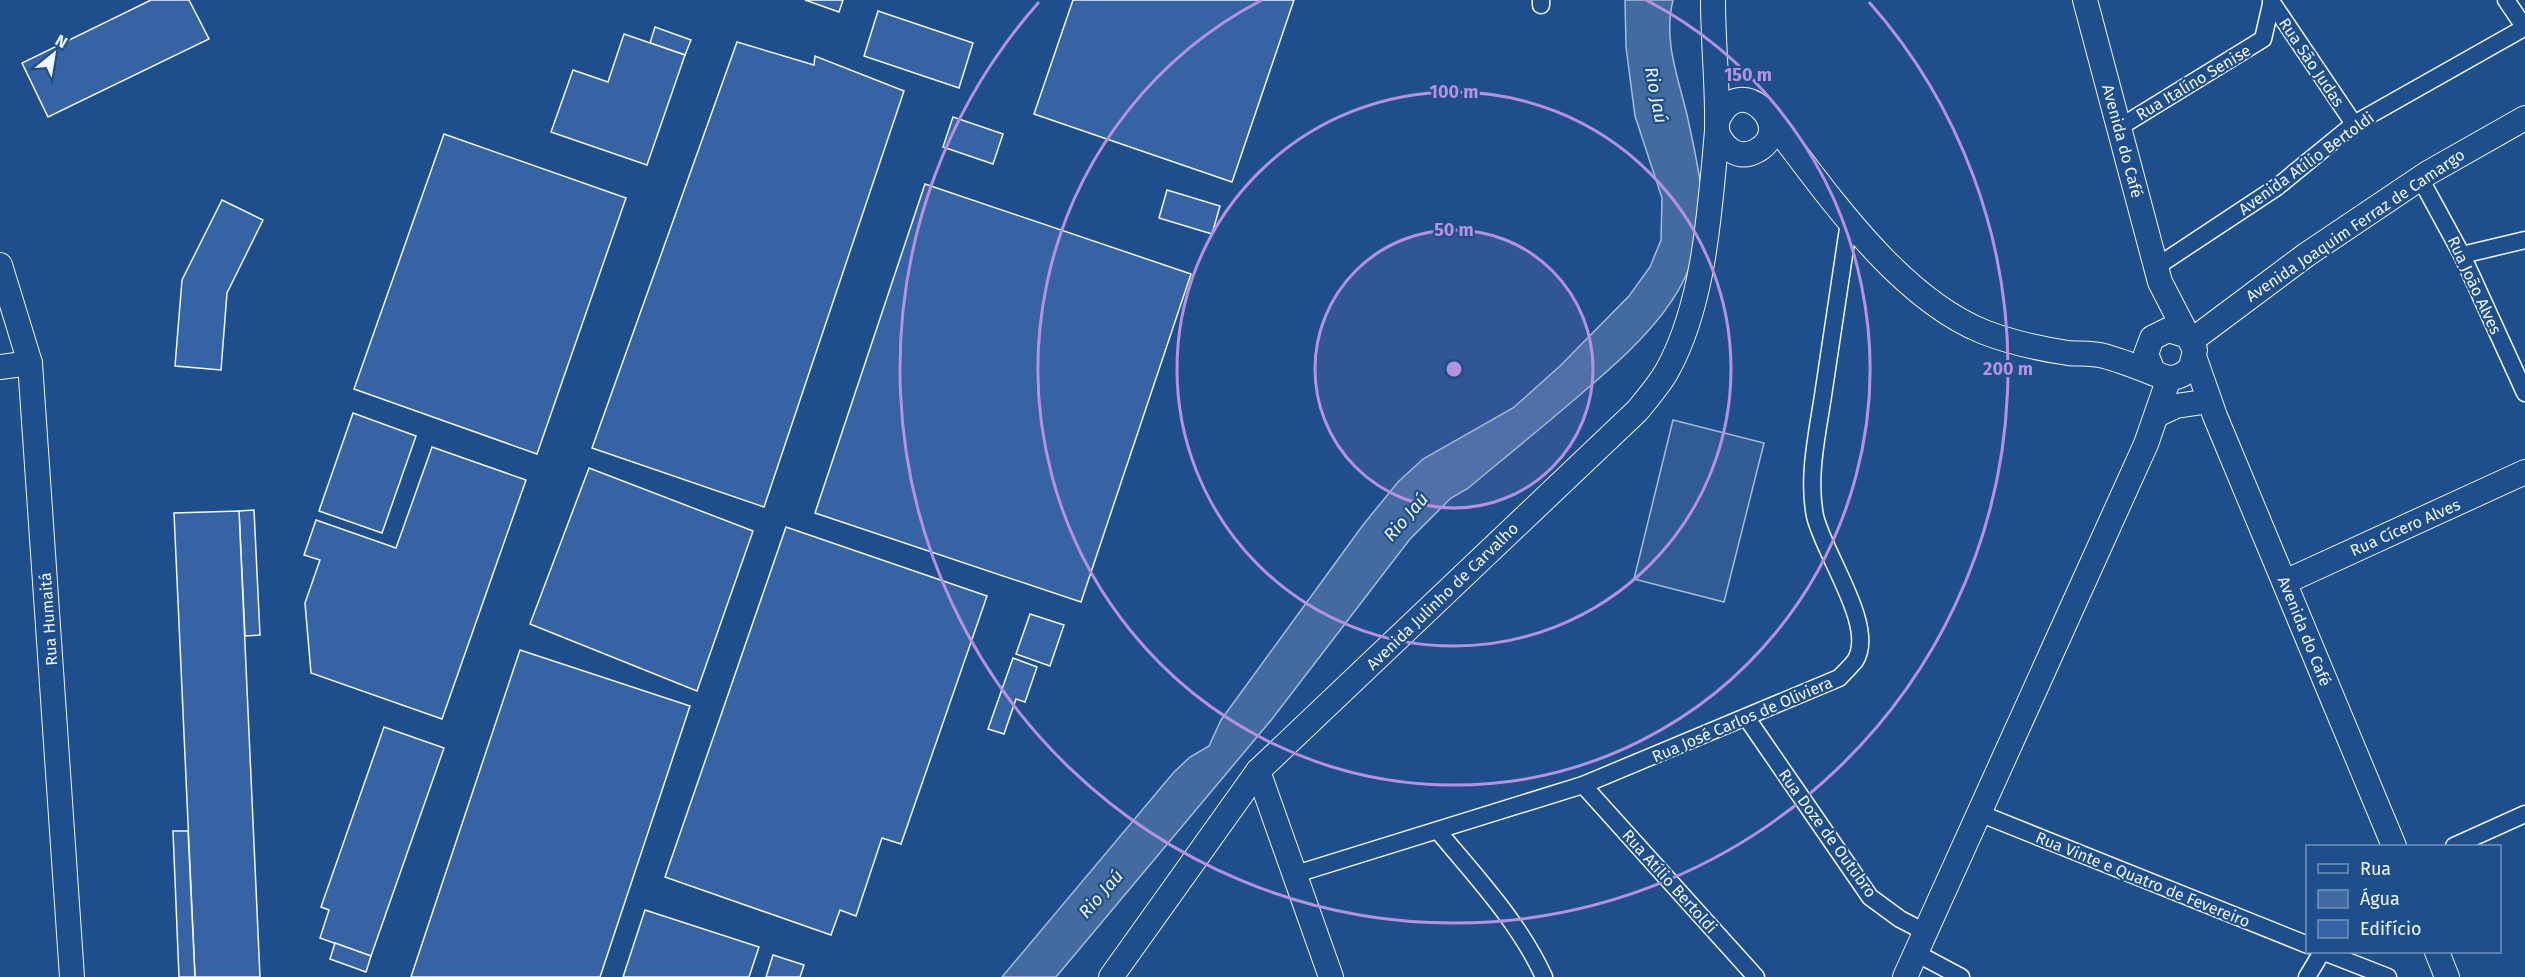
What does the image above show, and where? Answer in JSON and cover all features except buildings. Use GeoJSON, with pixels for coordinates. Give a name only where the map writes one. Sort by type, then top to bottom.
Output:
{"type":"FeatureCollection","features":[{"type":"Feature","properties":{"kind":"street","name":"Avenida Julinho de Carvalho"},"geometry":{"type":"LineString","coordinates":[[1112,977],[1258,771],[1637,411],[1667,372],[1694,304],[1711,190],[1717,126],[1713,0]]}},
{"type":"Feature","properties":{"kind":"street","name":"Avenida do Café"},"geometry":{"type":"LineString","coordinates":[[2085,0],[2181,360],[2209,409],[2285,582],[2394,845]]}},
{"type":"Feature","properties":{"kind":"street","name":"Rua Italíno Senise"},"geometry":{"type":"LineString","coordinates":[[2120,127],[2264,39],[2271,0]]}},
{"type":"Feature","properties":{"kind":"street","name":"Rua São Judas"},"geometry":{"type":"LineString","coordinates":[[2271,0],[2354,124]]}},
{"type":"Feature","properties":{"kind":"street","name":"Avenida Atílio Bertoldi"},"geometry":{"type":"LineString","coordinates":[[2158,275],[2277,188],[2354,124],[2525,28],[2506,0]]}},
{"type":"Feature","properties":{"kind":"street"},"geometry":{"type":"LineString","coordinates":[[1715,55],[1753,102],[1766,111],[1849,222],[1905,278],[1950,315],[1985,332],[2066,352],[2181,360]]}},
{"type":"Feature","properties":{"kind":"street"},"geometry":{"type":"LineString","coordinates":[[1753,102],[1733,102],[1720,113],[1717,126],[1719,139],[1731,152],[1753,152],[1811,172]]}},
{"type":"Feature","properties":{"kind":"street","name":"Avenida Joaquim Ferraz de Camargo"},"geometry":{"type":"LineString","coordinates":[[2181,360],[2306,255],[2420,178],[2525,118]]}},
{"type":"Feature","properties":{"kind":"street"},"geometry":{"type":"LineString","coordinates":[[1711,190],[1769,137],[1770,119]]}},
{"type":"Feature","properties":{"kind":"street","name":"Rua João Alves"},"geometry":{"type":"LineString","coordinates":[[2420,178],[2462,255],[2525,393]]}},
{"type":"Feature","properties":{"kind":"street","name":"Rua José Carlos de Oliviera"},"geometry":{"type":"LineString","coordinates":[[1296,874],[1583,785],[1839,678],[1856,660],[1862,634],[1855,609],[1828,555],[1816,519],[1812,494],[1815,448],[1849,222]]}},
{"type":"Feature","properties":{"kind":"street"},"geometry":{"type":"LineString","coordinates":[[2462,255],[2525,240]]}},
{"type":"Feature","properties":{"kind":"street","name":"Avenida do Café"},"geometry":{"type":"LineString","coordinates":[[2158,275],[2154,339],[2148,363],[2181,360]]}},
{"type":"Feature","properties":{"kind":"street","name":"Rua Humaitá"},"geometry":{"type":"LineString","coordinates":[[2,281],[30,363],[72,977]]}},
{"type":"Feature","properties":{"kind":"street"},"geometry":{"type":"LineString","coordinates":[[1905,977],[2181,360],[2177,331],[2104,356]]}},
{"type":"Feature","properties":{"kind":"street"},"geometry":{"type":"LineString","coordinates":[[0,367],[30,363]]}},
{"type":"Feature","properties":{"kind":"street"},"geometry":{"type":"LineString","coordinates":[[2157,415],[2176,406],[2209,409]]}},
{"type":"Feature","properties":{"kind":"street","name":"Rua Cícero Alves"},"geometry":{"type":"LineString","coordinates":[[2285,582],[2525,472]]}},
{"type":"Feature","properties":{"kind":"street","name":"Rua Doze de Outubro"},"geometry":{"type":"LineString","coordinates":[[1746,717],[1870,897],[1900,919],[1921,942],[1960,977]]}},
{"type":"Feature","properties":{"kind":"street"},"geometry":{"type":"LineString","coordinates":[[1258,771],[1331,977]]}},
{"type":"Feature","properties":{"kind":"street","name":"Rua Atílio Bertoldi"},"geometry":{"type":"LineString","coordinates":[[1583,785],[1756,977]]}},
{"type":"Feature","properties":{"kind":"street","name":"Rua Vinte e Quatro de Fevereiro"},"geometry":{"type":"LineString","coordinates":[[1979,813],[2306,945]]}},
{"type":"Feature","properties":{"kind":"street"},"geometry":{"type":"LineString","coordinates":[[2456,845],[2525,814]]}},
{"type":"Feature","properties":{"kind":"street"},"geometry":{"type":"LineString","coordinates":[[1438,831],[1526,941],[1544,977]]}},
{"type":"Feature","properties":{"kind":"street"},"geometry":{"type":"LineString","coordinates":[[2307,977],[2322,953]]}},
{"type":"Feature","properties":{"kind":"street"},"geometry":{"type":"LineString","coordinates":[[2328,953],[2388,977]]}},
{"type":"Feature","properties":{"kind":"street"},"geometry":{"type":"LineString","coordinates":[[2438,953],[2447,977]]}},
{"type":"Feature","properties":{"kind":"shaded area"},"geometry":{"type":"Polygon","coordinates":[[[1673,420],[1764,443],[1724,602],[1634,579],[1673,420]]]}},
{"type":"Feature","properties":{"kind":"water","name":"Rio Jaú"},"geometry":{"type":"Polygon","coordinates":[[[1625,0],[1673,0],[1670,15],[1671,44],[1696,156],[1702,207],[1698,241],[1688,272],[1672,301],[1652,327],[1602,376],[1467,489],[1451,498],[1410,539],[1272,719],[1056,977],[1002,977],[1174,772],[1190,757],[1209,746],[1221,720],[1363,525],[1398,482],[1423,459],[1513,408],[1560,366],[1629,296],[1650,267],[1661,240],[1662,198],[1635,116],[1626,47],[1625,0]]]}}]}
